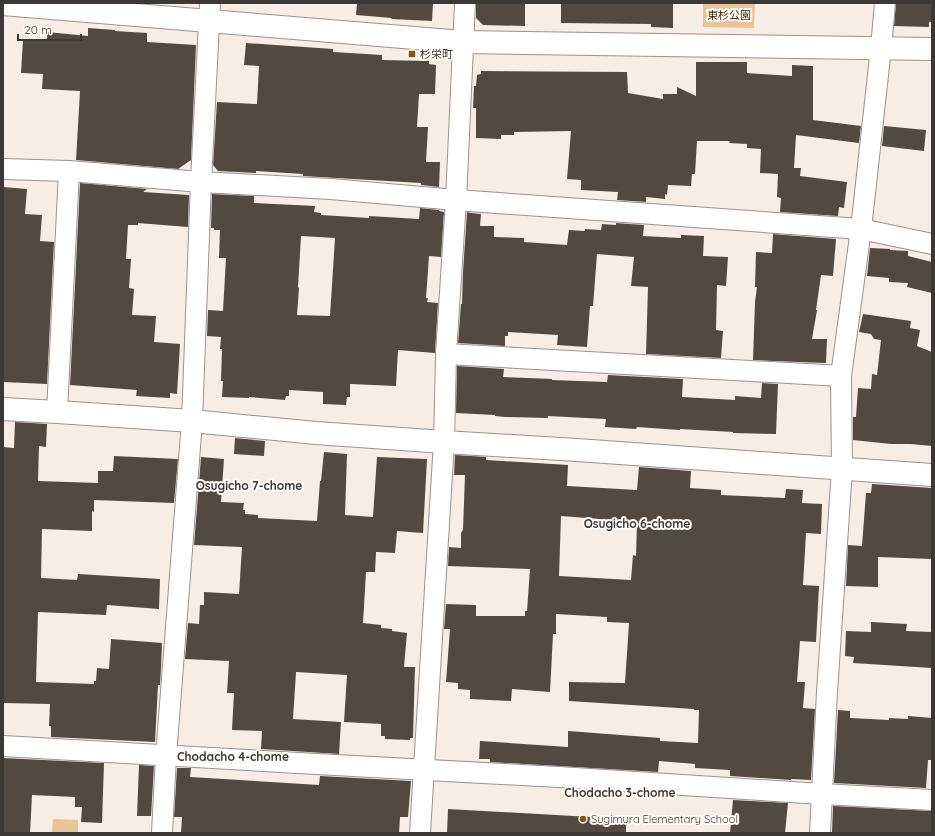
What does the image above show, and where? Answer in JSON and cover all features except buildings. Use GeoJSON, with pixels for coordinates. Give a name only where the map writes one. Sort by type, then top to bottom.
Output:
{"type":"FeatureCollection","features":[{"type":"Feature","properties":{"kind":"street"},"geometry":{"type":"LineString","coordinates":[[420,833],[444,442],[446,354],[456,200],[465,3]]}},
{"type":"Feature","properties":{"kind":"street"},"geometry":{"type":"LineString","coordinates":[[820,833],[827,692],[842,469],[841,376],[861,229],[881,48],[884,3]]}},
{"type":"Feature","properties":{"kind":"street"},"geometry":{"type":"LineString","coordinates":[[3,4],[210,12],[463,42],[932,49]]}},
{"type":"Feature","properties":{"kind":"street"},"geometry":{"type":"LineString","coordinates":[[162,833],[166,756],[192,421],[201,182],[210,12]]}},
{"type":"Feature","properties":{"kind":"street"},"geometry":{"type":"LineString","coordinates":[[3,168],[69,171],[201,182],[331,189],[456,200],[861,229],[932,244]]}},
{"type":"Feature","properties":{"kind":"street"},"geometry":{"type":"LineString","coordinates":[[57,412],[69,171]]}},
{"type":"Feature","properties":{"kind":"street"},"geometry":{"type":"LineString","coordinates":[[446,354],[841,376]]}},
{"type":"Feature","properties":{"kind":"street"},"geometry":{"type":"LineString","coordinates":[[3,409],[192,421],[316,433],[932,475]]}},
{"type":"Feature","properties":{"kind":"street"},"geometry":{"type":"LineString","coordinates":[[3,746],[559,777],[932,800]]}},
{"type":"Feature","properties":{"kind":"green space","name":"東杉公園"},"geometry":{"type":"Polygon","coordinates":[[[703,3],[755,3],[754,28],[703,27],[703,3]]]}},
{"type":"Feature","properties":{"kind":"green space"},"geometry":{"type":"Polygon","coordinates":[[[53,819],[78,820],[78,833],[52,833],[53,819]]]}},
{"type":"Feature","properties":{"kind":"place","name":"杉栄町"},"geometry":{"type":"Point","coordinates":[412,54]}},
{"type":"Feature","properties":{"kind":"place","name":"Sugimura Elementary School"},"geometry":{"type":"Point","coordinates":[583,819]}},
{"type":"Feature","properties":{"kind":"district","name":"Osugicho 7-chome"},"geometry":{"type":"Point","coordinates":[249,485]}},
{"type":"Feature","properties":{"kind":"district","name":"Osugicho 6-chome"},"geometry":{"type":"Point","coordinates":[637,523]}},
{"type":"Feature","properties":{"kind":"district","name":"Chodacho 4-chome"},"geometry":{"type":"Point","coordinates":[233,756]}},
{"type":"Feature","properties":{"kind":"district","name":"Chodacho 3-chome"},"geometry":{"type":"Point","coordinates":[620,792]}}]}
